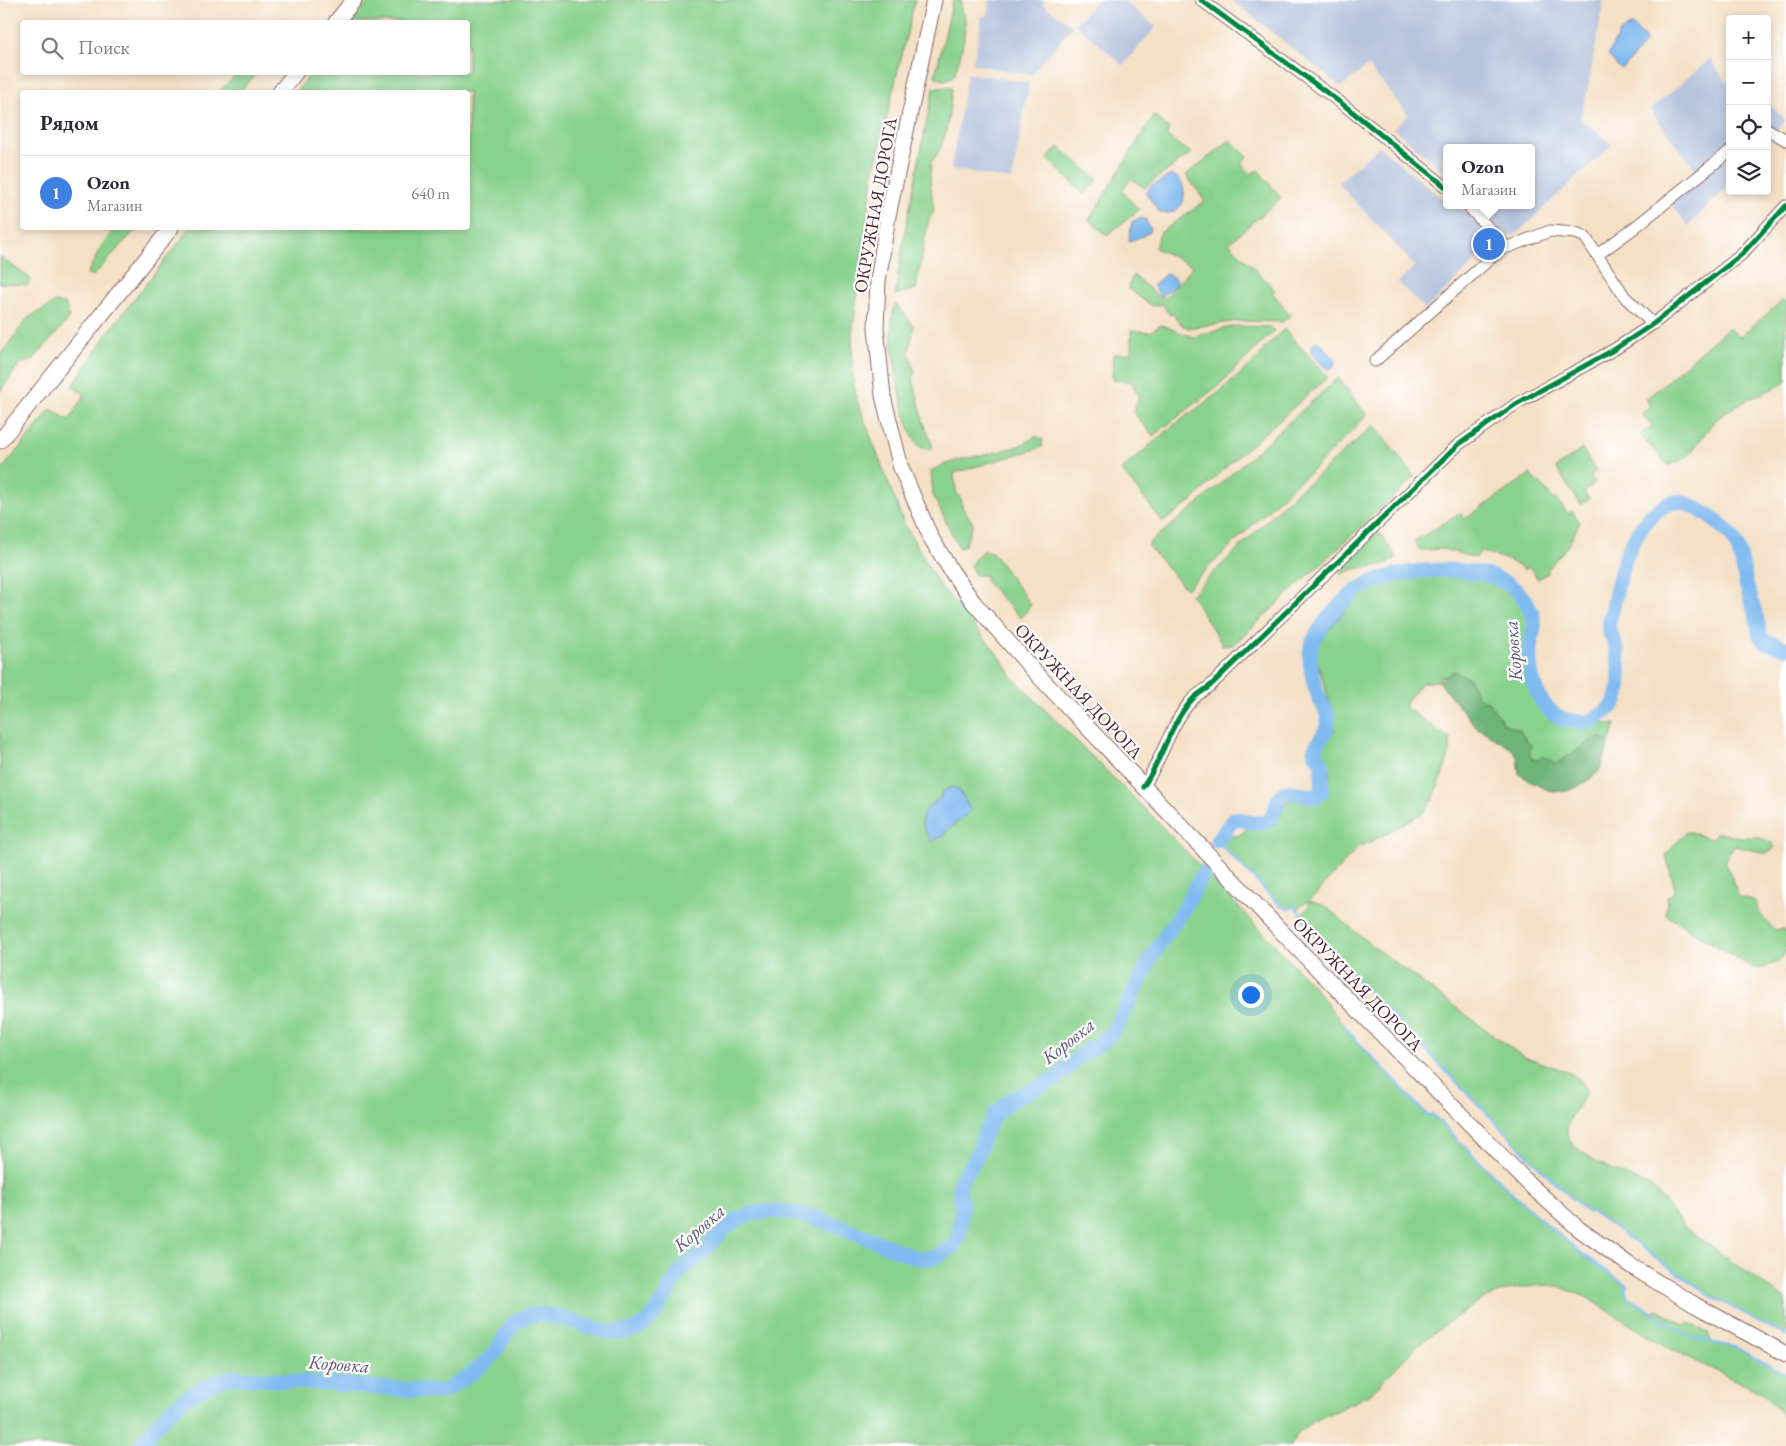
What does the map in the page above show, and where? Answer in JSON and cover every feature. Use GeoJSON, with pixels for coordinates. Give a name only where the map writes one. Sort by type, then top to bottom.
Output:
{"type":"FeatureCollection","features":[{"type":"Feature","properties":{"kind":"main road"},"geometry":{"type":"LineString","coordinates":[[338,20],[354,0]]}},
{"type":"Feature","properties":{"kind":"main road","name":"ОКРУЖНАЯ ДОРОГА"},"geometry":{"type":"LineString","coordinates":[[934,0],[891,199],[878,281],[876,328],[878,362],[890,431],[914,503],[931,538],[952,572],[1012,647],[1144,787],[1478,1134],[1556,1209],[1604,1248],[1658,1283],[1786,1354]]}},
{"type":"Feature","properties":{"kind":"main road"},"geometry":{"type":"LineString","coordinates":[[282,90],[294,75]]}},
{"type":"Feature","properties":{"kind":"main road"},"geometry":{"type":"LineString","coordinates":[[0,441],[169,230]]}},
{"type":"Feature","properties":{"kind":"street"},"geometry":{"type":"LineString","coordinates":[[1201,0],[1345,106],[1443,185]]}},
{"type":"Feature","properties":{"kind":"street"},"geometry":{"type":"LineString","coordinates":[[1771,131],[1786,140]]}},
{"type":"Feature","properties":{"kind":"street"},"geometry":{"type":"LineString","coordinates":[[1597,255],[1634,228],[1726,154]]}},
{"type":"Feature","properties":{"kind":"street"},"geometry":{"type":"LineString","coordinates":[[1144,787],[1156,769],[1169,738],[1191,700],[1211,685],[1458,445],[1512,406],[1615,349],[1652,324],[1723,271],[1759,237],[1786,206]]}},
{"type":"Feature","properties":{"kind":"street"},"geometry":{"type":"LineString","coordinates":[[1471,209],[1506,247]]}},
{"type":"Feature","properties":{"kind":"street"},"geometry":{"type":"LineString","coordinates":[[1375,361],[1487,259],[1506,247],[1544,232],[1566,232],[1585,237],[1625,297],[1652,324]]}},
{"type":"Feature","properties":{"kind":"shaded area"},"geometry":{"type":"Polygon","coordinates":[[[990,0],[1045,0],[1042,4],[1073,26],[1031,75],[973,64],[982,16],[987,15],[990,0]]]}},
{"type":"Feature","properties":{"kind":"shaded area"},"geometry":{"type":"Polygon","coordinates":[[[1097,0],[1123,0],[1156,27],[1123,65],[1075,24],[1097,0]]]}},
{"type":"Feature","properties":{"kind":"shaded area"},"geometry":{"type":"Polygon","coordinates":[[[1231,0],[1604,0],[1587,93],[1580,118],[1612,145],[1516,234],[1506,236],[1481,209],[1535,209],[1535,144],[1443,144],[1443,171],[1393,128],[1409,115],[1368,66],[1341,87],[1231,0]]]}},
{"type":"Feature","properties":{"kind":"shaded area"},"geometry":{"type":"Polygon","coordinates":[[[1710,59],[1726,81],[1726,189],[1688,226],[1667,199],[1698,173],[1650,110],[1710,59]]]}},
{"type":"Feature","properties":{"kind":"shaded area"},"geometry":{"type":"Polygon","coordinates":[[[967,73],[1029,83],[1012,180],[951,169],[967,73]]]}},
{"type":"Feature","properties":{"kind":"shaded area"},"geometry":{"type":"Polygon","coordinates":[[[1771,106],[1786,120],[1771,136],[1771,106]]]}},
{"type":"Feature","properties":{"kind":"shaded area"},"geometry":{"type":"Polygon","coordinates":[[[1379,146],[1443,199],[1443,209],[1462,209],[1495,243],[1425,310],[1398,282],[1415,266],[1338,183],[1379,146]]]}},
{"type":"Feature","properties":{"kind":"green space"},"geometry":{"type":"Polygon","coordinates":[[[370,0],[915,0],[874,170],[852,334],[853,380],[857,401],[903,521],[937,582],[1000,657],[1014,679],[1148,812],[1256,925],[1313,986],[1362,1048],[1428,1115],[1432,1114],[1501,1183],[1549,1227],[1600,1267],[1627,1285],[1625,1290],[1627,1296],[1654,1312],[1659,1310],[1685,1325],[1691,1323],[1709,1334],[1711,1342],[1737,1348],[1786,1374],[1786,1418],[1762,1393],[1666,1347],[1588,1298],[1558,1286],[1541,1285],[1507,1290],[1484,1299],[1455,1317],[1417,1346],[1370,1394],[1309,1424],[1298,1433],[1291,1446],[0,1446],[0,472],[51,409],[69,420],[85,394],[72,387],[106,335],[188,230],[470,230],[470,90],[298,90],[310,75],[470,75],[470,20],[354,20],[370,0]]]}},
{"type":"Feature","properties":{"kind":"green space"},"geometry":{"type":"Polygon","coordinates":[[[953,0],[961,0],[965,19],[965,33],[954,75],[942,80],[935,76],[953,0]]]}},
{"type":"Feature","properties":{"kind":"green space"},"geometry":{"type":"Polygon","coordinates":[[[237,75],[256,75],[241,90],[220,90],[237,75]]]}},
{"type":"Feature","properties":{"kind":"green space"},"geometry":{"type":"Polygon","coordinates":[[[952,88],[949,117],[941,146],[931,162],[930,181],[934,211],[928,222],[916,289],[895,295],[903,242],[933,89],[952,88]]]}},
{"type":"Feature","properties":{"kind":"green space"},"geometry":{"type":"Polygon","coordinates":[[[1154,115],[1169,129],[1166,135],[1191,153],[1144,188],[1131,178],[1122,191],[1139,210],[1107,235],[1089,220],[1154,115]]]}},
{"type":"Feature","properties":{"kind":"green space"},"geometry":{"type":"Polygon","coordinates":[[[1230,140],[1247,156],[1241,164],[1251,174],[1258,170],[1281,198],[1229,243],[1275,290],[1272,293],[1291,315],[1282,322],[1239,321],[1188,328],[1182,325],[1173,314],[1170,315],[1162,304],[1152,306],[1128,289],[1133,275],[1163,300],[1193,266],[1155,248],[1160,233],[1205,201],[1186,175],[1230,140]]]}},
{"type":"Feature","properties":{"kind":"green space"},"geometry":{"type":"Polygon","coordinates":[[[1059,147],[1098,180],[1083,194],[1047,158],[1059,147]]]}},
{"type":"Feature","properties":{"kind":"green space"},"geometry":{"type":"Polygon","coordinates":[[[113,230],[135,230],[93,276],[87,274],[102,245],[113,230]]]}},
{"type":"Feature","properties":{"kind":"green space"},"geometry":{"type":"Polygon","coordinates":[[[0,257],[30,278],[28,285],[0,283],[0,257]]]}},
{"type":"Feature","properties":{"kind":"green space"},"geometry":{"type":"Polygon","coordinates":[[[1783,300],[1786,302],[1786,382],[1741,403],[1725,413],[1711,425],[1690,453],[1677,462],[1668,465],[1640,435],[1652,426],[1641,414],[1651,406],[1645,400],[1728,328],[1740,337],[1783,300]]]}},
{"type":"Feature","properties":{"kind":"green space"},"geometry":{"type":"Polygon","coordinates":[[[56,302],[66,305],[69,319],[32,361],[20,363],[0,392],[0,355],[28,318],[56,302]]]}},
{"type":"Feature","properties":{"kind":"green space"},"geometry":{"type":"Polygon","coordinates":[[[896,304],[914,326],[909,353],[915,372],[913,379],[924,423],[933,447],[929,450],[920,447],[913,437],[902,403],[892,347],[892,314],[896,304]]]}},
{"type":"Feature","properties":{"kind":"green space"},"geometry":{"type":"Polygon","coordinates":[[[1161,325],[1193,337],[1234,326],[1270,327],[1274,331],[1218,386],[1153,436],[1133,412],[1139,397],[1131,381],[1112,380],[1113,354],[1131,353],[1131,330],[1150,332],[1161,325]]]}},
{"type":"Feature","properties":{"kind":"green space"},"geometry":{"type":"Polygon","coordinates":[[[1284,329],[1328,377],[1229,464],[1193,500],[1163,522],[1121,470],[1173,426],[1221,391],[1257,359],[1284,329]]]}},
{"type":"Feature","properties":{"kind":"green space"},"geometry":{"type":"Polygon","coordinates":[[[1338,378],[1367,415],[1312,471],[1295,484],[1186,589],[1148,546],[1150,542],[1198,504],[1338,378]]]}},
{"type":"Feature","properties":{"kind":"green space"},"geometry":{"type":"Polygon","coordinates":[[[1374,425],[1415,477],[1233,645],[1223,646],[1191,595],[1298,490],[1309,483],[1374,425]]]}},
{"type":"Feature","properties":{"kind":"green space"},"geometry":{"type":"Polygon","coordinates":[[[1036,436],[1043,440],[1042,447],[954,473],[956,491],[962,501],[962,507],[973,523],[965,545],[959,548],[933,495],[931,471],[957,461],[1012,448],[1036,436]]]}},
{"type":"Feature","properties":{"kind":"green space"},"geometry":{"type":"Polygon","coordinates":[[[1582,449],[1596,471],[1590,476],[1595,482],[1584,492],[1589,499],[1581,505],[1556,468],[1582,449]]]}},
{"type":"Feature","properties":{"kind":"green space"},"geometry":{"type":"Polygon","coordinates":[[[1530,474],[1537,483],[1540,482],[1553,500],[1556,498],[1568,514],[1572,511],[1580,522],[1569,544],[1547,570],[1549,572],[1538,579],[1529,567],[1524,570],[1508,560],[1497,556],[1480,551],[1476,558],[1443,549],[1420,550],[1414,541],[1461,513],[1465,519],[1530,474]]]}},
{"type":"Feature","properties":{"kind":"green space"},"geometry":{"type":"Polygon","coordinates":[[[1378,531],[1397,558],[1384,564],[1356,569],[1342,574],[1337,568],[1378,531]]]}},
{"type":"Feature","properties":{"kind":"green space"},"geometry":{"type":"Polygon","coordinates":[[[985,550],[993,553],[1031,605],[1021,618],[985,581],[985,575],[975,575],[970,566],[977,556],[985,550]]]}},
{"type":"Feature","properties":{"kind":"green space"},"geometry":{"type":"Polygon","coordinates":[[[1440,574],[1486,580],[1508,589],[1517,596],[1524,604],[1530,620],[1526,648],[1526,669],[1535,698],[1549,714],[1570,726],[1584,728],[1601,722],[1616,724],[1609,743],[1603,738],[1556,764],[1532,759],[1518,730],[1504,724],[1487,700],[1483,701],[1477,695],[1469,678],[1441,676],[1438,681],[1421,683],[1406,702],[1406,708],[1450,739],[1450,752],[1433,799],[1423,813],[1358,847],[1310,901],[1325,906],[1375,948],[1522,1056],[1560,1069],[1578,1078],[1586,1092],[1570,1119],[1567,1129],[1569,1138],[1576,1147],[1600,1164],[1650,1186],[1657,1192],[1685,1228],[1786,1300],[1786,1336],[1706,1293],[1592,1212],[1587,1212],[1545,1173],[1313,934],[1301,915],[1309,907],[1309,902],[1304,903],[1298,909],[1295,906],[1288,909],[1282,907],[1217,841],[1222,837],[1227,839],[1230,836],[1238,836],[1250,827],[1275,825],[1282,813],[1284,804],[1292,799],[1302,798],[1315,803],[1323,799],[1329,781],[1329,768],[1321,752],[1322,744],[1335,730],[1332,710],[1315,654],[1317,644],[1356,598],[1373,586],[1389,581],[1440,574]]]}},
{"type":"Feature","properties":{"kind":"green space"},"geometry":{"type":"Polygon","coordinates":[[[1454,671],[1469,678],[1477,695],[1483,701],[1487,700],[1504,724],[1518,729],[1531,745],[1529,752],[1532,759],[1538,759],[1542,755],[1556,764],[1592,740],[1603,738],[1609,743],[1600,769],[1587,781],[1574,789],[1557,792],[1542,788],[1519,774],[1517,757],[1512,749],[1476,727],[1438,681],[1454,671]]]}},
{"type":"Feature","properties":{"kind":"green space"},"geometry":{"type":"Polygon","coordinates":[[[1690,832],[1711,839],[1716,833],[1755,837],[1771,842],[1775,846],[1772,851],[1765,853],[1734,846],[1725,860],[1739,897],[1753,900],[1761,915],[1775,930],[1786,929],[1786,949],[1782,959],[1763,968],[1753,968],[1666,915],[1667,896],[1674,894],[1675,890],[1666,855],[1685,833],[1690,832]]]}},
{"type":"Feature","properties":{"kind":"water"},"geometry":{"type":"Polygon","coordinates":[[[1632,25],[1647,40],[1624,68],[1619,68],[1608,55],[1619,33],[1632,25]]]}},
{"type":"Feature","properties":{"kind":"water"},"geometry":{"type":"Polygon","coordinates":[[[1171,175],[1177,178],[1184,189],[1182,204],[1170,213],[1160,213],[1146,193],[1150,187],[1171,175]]]}},
{"type":"Feature","properties":{"kind":"water"},"geometry":{"type":"Polygon","coordinates":[[[1139,218],[1145,219],[1151,230],[1143,236],[1129,241],[1132,222],[1139,218]]]}},
{"type":"Feature","properties":{"kind":"water"},"geometry":{"type":"Polygon","coordinates":[[[1166,274],[1176,279],[1176,284],[1161,297],[1153,285],[1166,274]]]}},
{"type":"Feature","properties":{"kind":"water"},"geometry":{"type":"Polygon","coordinates":[[[1315,342],[1320,343],[1335,359],[1334,366],[1329,369],[1326,368],[1317,359],[1311,346],[1315,342]]]}},
{"type":"Feature","properties":{"kind":"water"},"geometry":{"type":"Polygon","coordinates":[[[952,787],[959,790],[971,811],[944,833],[944,836],[931,841],[923,826],[922,816],[928,807],[941,798],[942,792],[952,787]]]}},
{"type":"Feature","properties":{"kind":"waterway","name":"Коровка"},"geometry":{"type":"LineString","coordinates":[[1217,841],[1234,819],[1252,823],[1267,822],[1274,813],[1279,798],[1285,793],[1291,792],[1315,797],[1322,791],[1322,764],[1314,751],[1328,726],[1328,718],[1314,684],[1310,662],[1312,644],[1320,629],[1341,605],[1362,587],[1378,580],[1419,571],[1442,570],[1465,571],[1486,575],[1504,582],[1521,595],[1533,617],[1534,628],[1530,649],[1531,670],[1533,681],[1542,701],[1557,716],[1571,721],[1588,722],[1612,706],[1619,691],[1618,657],[1609,631],[1609,625],[1624,561],[1634,539],[1648,519],[1660,508],[1668,504],[1683,503],[1691,505],[1709,516],[1725,529],[1735,541],[1759,627],[1759,633],[1764,641],[1786,648]]}},
{"type":"Feature","properties":{"kind":"waterway"},"geometry":{"type":"LineString","coordinates":[[1217,841],[1282,907],[1288,909],[1295,906],[1313,934],[1545,1173],[1587,1212],[1592,1212],[1706,1293],[1786,1336]]}},
{"type":"Feature","properties":{"kind":"waterway","name":"Коровка"},"geometry":{"type":"LineString","coordinates":[[140,1446],[158,1422],[180,1402],[204,1387],[233,1377],[441,1392],[461,1381],[488,1360],[497,1350],[515,1322],[527,1316],[542,1314],[600,1330],[614,1332],[629,1331],[650,1320],[677,1276],[723,1230],[738,1219],[758,1213],[780,1212],[804,1215],[852,1231],[917,1258],[933,1258],[953,1246],[959,1236],[962,1207],[959,1189],[960,1181],[976,1159],[983,1137],[995,1114],[1011,1100],[1057,1078],[1079,1056],[1102,1042],[1115,1029],[1152,956],[1184,908],[1204,872]]}},
{"type":"Feature","properties":{"kind":"waterway"},"geometry":{"type":"LineString","coordinates":[[1344,1025],[1417,1105],[1428,1115],[1432,1114],[1501,1183],[1549,1227],[1600,1267],[1627,1285],[1625,1290],[1627,1296],[1690,1337],[1737,1348],[1786,1374]]}},
{"type":"Feature","properties":{"kind":"cycle path"},"geometry":{"type":"LineString","coordinates":[[1201,0],[1345,106],[1443,185]]}},
{"type":"Feature","properties":{"kind":"cycle path"},"geometry":{"type":"LineString","coordinates":[[1143,787],[1150,777],[1176,722],[1192,700],[1211,685],[1458,445],[1516,404],[1615,349],[1653,324],[1741,255],[1786,206]]}},
{"type":"Feature","properties":{"kind":"place","name":"Ozon"},"geometry":{"type":"Point","coordinates":[1489,244]}}]}
